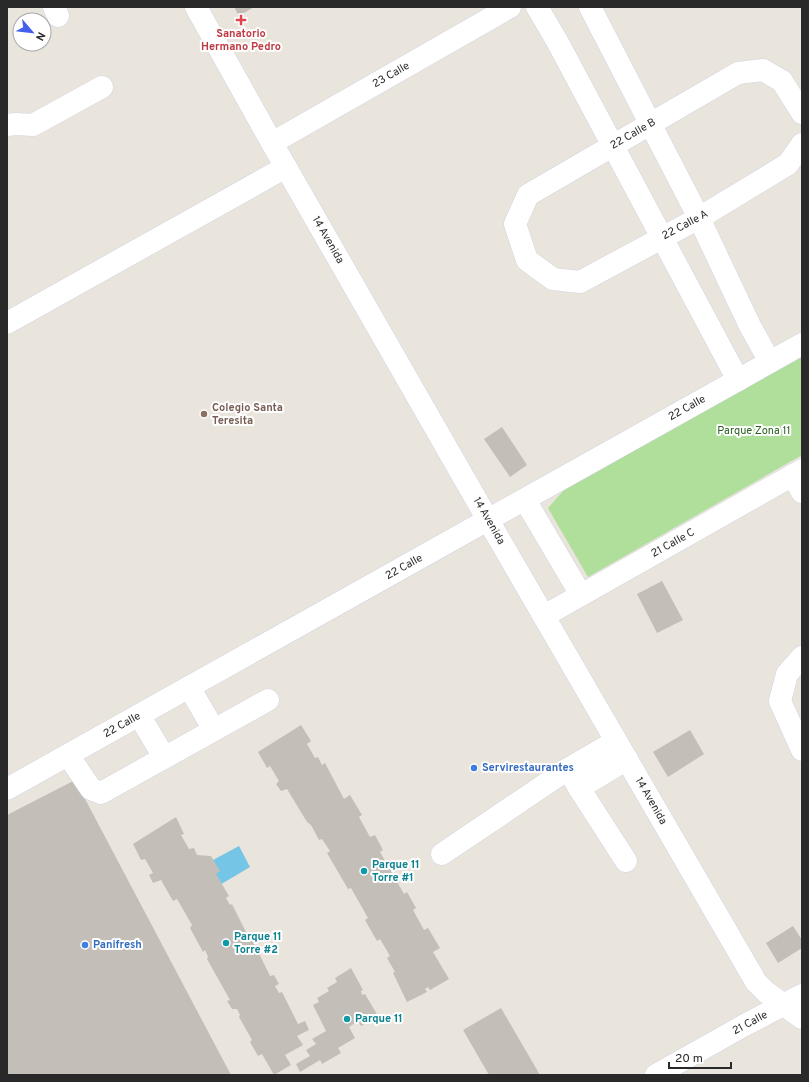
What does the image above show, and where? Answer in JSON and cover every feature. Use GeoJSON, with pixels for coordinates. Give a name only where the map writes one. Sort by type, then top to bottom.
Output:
{"type":"FeatureCollection","features":[{"type":"Feature","properties":{"kind":"street","name":"14 Avenida"},"geometry":{"type":"LineString","coordinates":[[196,7],[272,143],[488,520],[756,982],[766,992],[793,1000],[802,1018]]}},
{"type":"Feature","properties":{"kind":"street","name":"23 Calle"},"geometry":{"type":"LineString","coordinates":[[272,143],[510,7]]}},
{"type":"Feature","properties":{"kind":"street"},"geometry":{"type":"LineString","coordinates":[[537,7],[557,41],[738,380]]}},
{"type":"Feature","properties":{"kind":"street"},"geometry":{"type":"LineString","coordinates":[[590,7],[651,123],[699,218],[750,326],[770,362]]}},
{"type":"Feature","properties":{"kind":"street","name":"22 Calle B"},"geometry":{"type":"LineString","coordinates":[[580,282],[553,279],[527,260],[515,224],[528,195],[738,73],[763,70],[782,81],[802,113]]}},
{"type":"Feature","properties":{"kind":"street"},"geometry":{"type":"LineString","coordinates":[[10,119],[33,125],[102,87]]}},
{"type":"Feature","properties":{"kind":"street","name":"22 Calle A"},"geometry":{"type":"LineString","coordinates":[[580,282],[699,218],[788,164],[802,144]]}},
{"type":"Feature","properties":{"kind":"street"},"geometry":{"type":"LineString","coordinates":[[7,323],[286,167]]}},
{"type":"Feature","properties":{"kind":"street","name":"22 Calle"},"geometry":{"type":"LineString","coordinates":[[7,789],[802,344]]}},
{"type":"Feature","properties":{"kind":"street","name":"21 Calle C"},"geometry":{"type":"LineString","coordinates":[[544,616],[799,479]]}},
{"type":"Feature","properties":{"kind":"street"},"geometry":{"type":"LineString","coordinates":[[524,500],[581,595]]}},
{"type":"Feature","properties":{"kind":"street"},"geometry":{"type":"LineString","coordinates":[[802,657],[786,674],[780,701],[802,750]]}},
{"type":"Feature","properties":{"kind":"street"},"geometry":{"type":"LineString","coordinates":[[189,687],[214,730]]}},
{"type":"Feature","properties":{"kind":"street"},"geometry":{"type":"LineString","coordinates":[[68,755],[90,789],[101,793],[268,700]]}},
{"type":"Feature","properties":{"kind":"street"},"geometry":{"type":"LineString","coordinates":[[139,715],[164,757]]}},
{"type":"Feature","properties":{"kind":"street"},"geometry":{"type":"LineString","coordinates":[[442,854],[568,769],[616,741]]}},
{"type":"Feature","properties":{"kind":"street"},"geometry":{"type":"LineString","coordinates":[[579,788],[627,759]]}},
{"type":"Feature","properties":{"kind":"street"},"geometry":{"type":"LineString","coordinates":[[568,769],[626,861]]}},
{"type":"Feature","properties":{"kind":"street","name":"21 Calle"},"geometry":{"type":"LineString","coordinates":[[656,1075],[743,1026],[793,1000]]}},
{"type":"Feature","properties":{"kind":"green space","name":"Parque Zona 11"},"geometry":{"type":"Polygon","coordinates":[[[802,350],[802,455],[588,577],[548,508],[564,490],[802,350]]]}},
{"type":"Feature","properties":{"kind":"water"},"geometry":{"type":"Polygon","coordinates":[[[239,846],[250,867],[213,889],[200,867],[239,846]]]}},
{"type":"Feature","properties":{"kind":"building"},"geometry":{"type":"Polygon","coordinates":[[[234,7],[254,7],[239,16],[234,7]]]}},
{"type":"Feature","properties":{"kind":"building"},"geometry":{"type":"Polygon","coordinates":[[[502,427],[527,465],[510,477],[484,439],[502,427]]]}},
{"type":"Feature","properties":{"kind":"building"},"geometry":{"type":"Polygon","coordinates":[[[662,581],[683,620],[657,633],[637,594],[662,581]]]}},
{"type":"Feature","properties":{"kind":"building","name":"Parque 11 Torre #1"},"geometry":{"type":"Polygon","coordinates":[[[301,725],[311,741],[307,744],[315,758],[318,757],[322,765],[325,763],[344,799],[350,795],[362,815],[359,817],[370,837],[375,835],[383,850],[380,852],[404,894],[407,892],[416,908],[413,910],[424,930],[428,928],[440,948],[433,952],[449,979],[430,990],[428,987],[425,989],[427,992],[407,1002],[393,973],[395,972],[387,958],[390,956],[380,939],[377,941],[365,920],[368,918],[351,888],[348,889],[327,853],[330,851],[322,839],[319,840],[287,789],[281,791],[276,784],[279,781],[270,766],[267,768],[258,752],[301,725]]]}},
{"type":"Feature","properties":{"kind":"building"},"geometry":{"type":"Polygon","coordinates":[[[690,730],[704,754],[668,777],[653,752],[690,730]]]}},
{"type":"Feature","properties":{"kind":"building","name":"Panifresh"},"geometry":{"type":"Polygon","coordinates":[[[75,780],[231,1075],[7,1075],[7,815],[75,780]]]}},
{"type":"Feature","properties":{"kind":"building","name":"Parque 11 Torre #2"},"geometry":{"type":"Polygon","coordinates":[[[176,817],[184,834],[181,835],[189,849],[194,848],[197,855],[211,856],[220,871],[216,874],[229,896],[226,898],[230,905],[232,904],[248,936],[250,935],[270,976],[274,975],[279,984],[275,986],[279,993],[282,992],[298,1024],[305,1021],[309,1030],[297,1036],[303,1045],[285,1055],[291,1065],[274,1075],[262,1054],[258,1056],[250,1042],[252,1040],[239,1017],[240,1015],[237,1009],[232,1009],[227,1001],[230,1000],[207,959],[208,957],[205,950],[203,952],[190,928],[192,925],[177,899],[173,901],[161,880],[153,883],[149,875],[153,873],[145,859],[141,860],[133,844],[176,817]]]}},
{"type":"Feature","properties":{"kind":"building"},"geometry":{"type":"Polygon","coordinates":[[[793,926],[802,940],[802,948],[778,963],[766,943],[793,926]]]}},
{"type":"Feature","properties":{"kind":"building","name":"Parque 11"},"geometry":{"type":"Polygon","coordinates":[[[351,968],[363,990],[361,991],[362,995],[365,994],[378,1016],[361,1026],[358,1021],[349,1027],[355,1038],[338,1048],[341,1053],[322,1064],[320,1060],[300,1072],[296,1064],[310,1056],[306,1050],[316,1044],[312,1039],[326,1031],[313,1005],[319,1002],[317,998],[329,991],[327,988],[337,982],[335,978],[351,968]]]}},
{"type":"Feature","properties":{"kind":"building"},"geometry":{"type":"Polygon","coordinates":[[[501,1008],[540,1075],[489,1075],[463,1030],[501,1008]]]}},
{"type":"Feature","properties":{"kind":"place","name":"Sanatorio Hermano Pedro"},"geometry":{"type":"Point","coordinates":[241,20]}},
{"type":"Feature","properties":{"kind":"place","name":"Colegio Santa Teresita"},"geometry":{"type":"Point","coordinates":[204,414]}},
{"type":"Feature","properties":{"kind":"place","name":"Servirestaurantes"},"geometry":{"type":"Point","coordinates":[474,768]}},
{"type":"Feature","properties":{"kind":"place","name":"Parque 11 Torre #1"},"geometry":{"type":"Point","coordinates":[364,871]}},
{"type":"Feature","properties":{"kind":"place","name":"Parque 11 Torre #2"},"geometry":{"type":"Point","coordinates":[226,943]}},
{"type":"Feature","properties":{"kind":"place","name":"Panifresh"},"geometry":{"type":"Point","coordinates":[85,945]}},
{"type":"Feature","properties":{"kind":"place","name":"Parque 11"},"geometry":{"type":"Point","coordinates":[347,1019]}}]}
